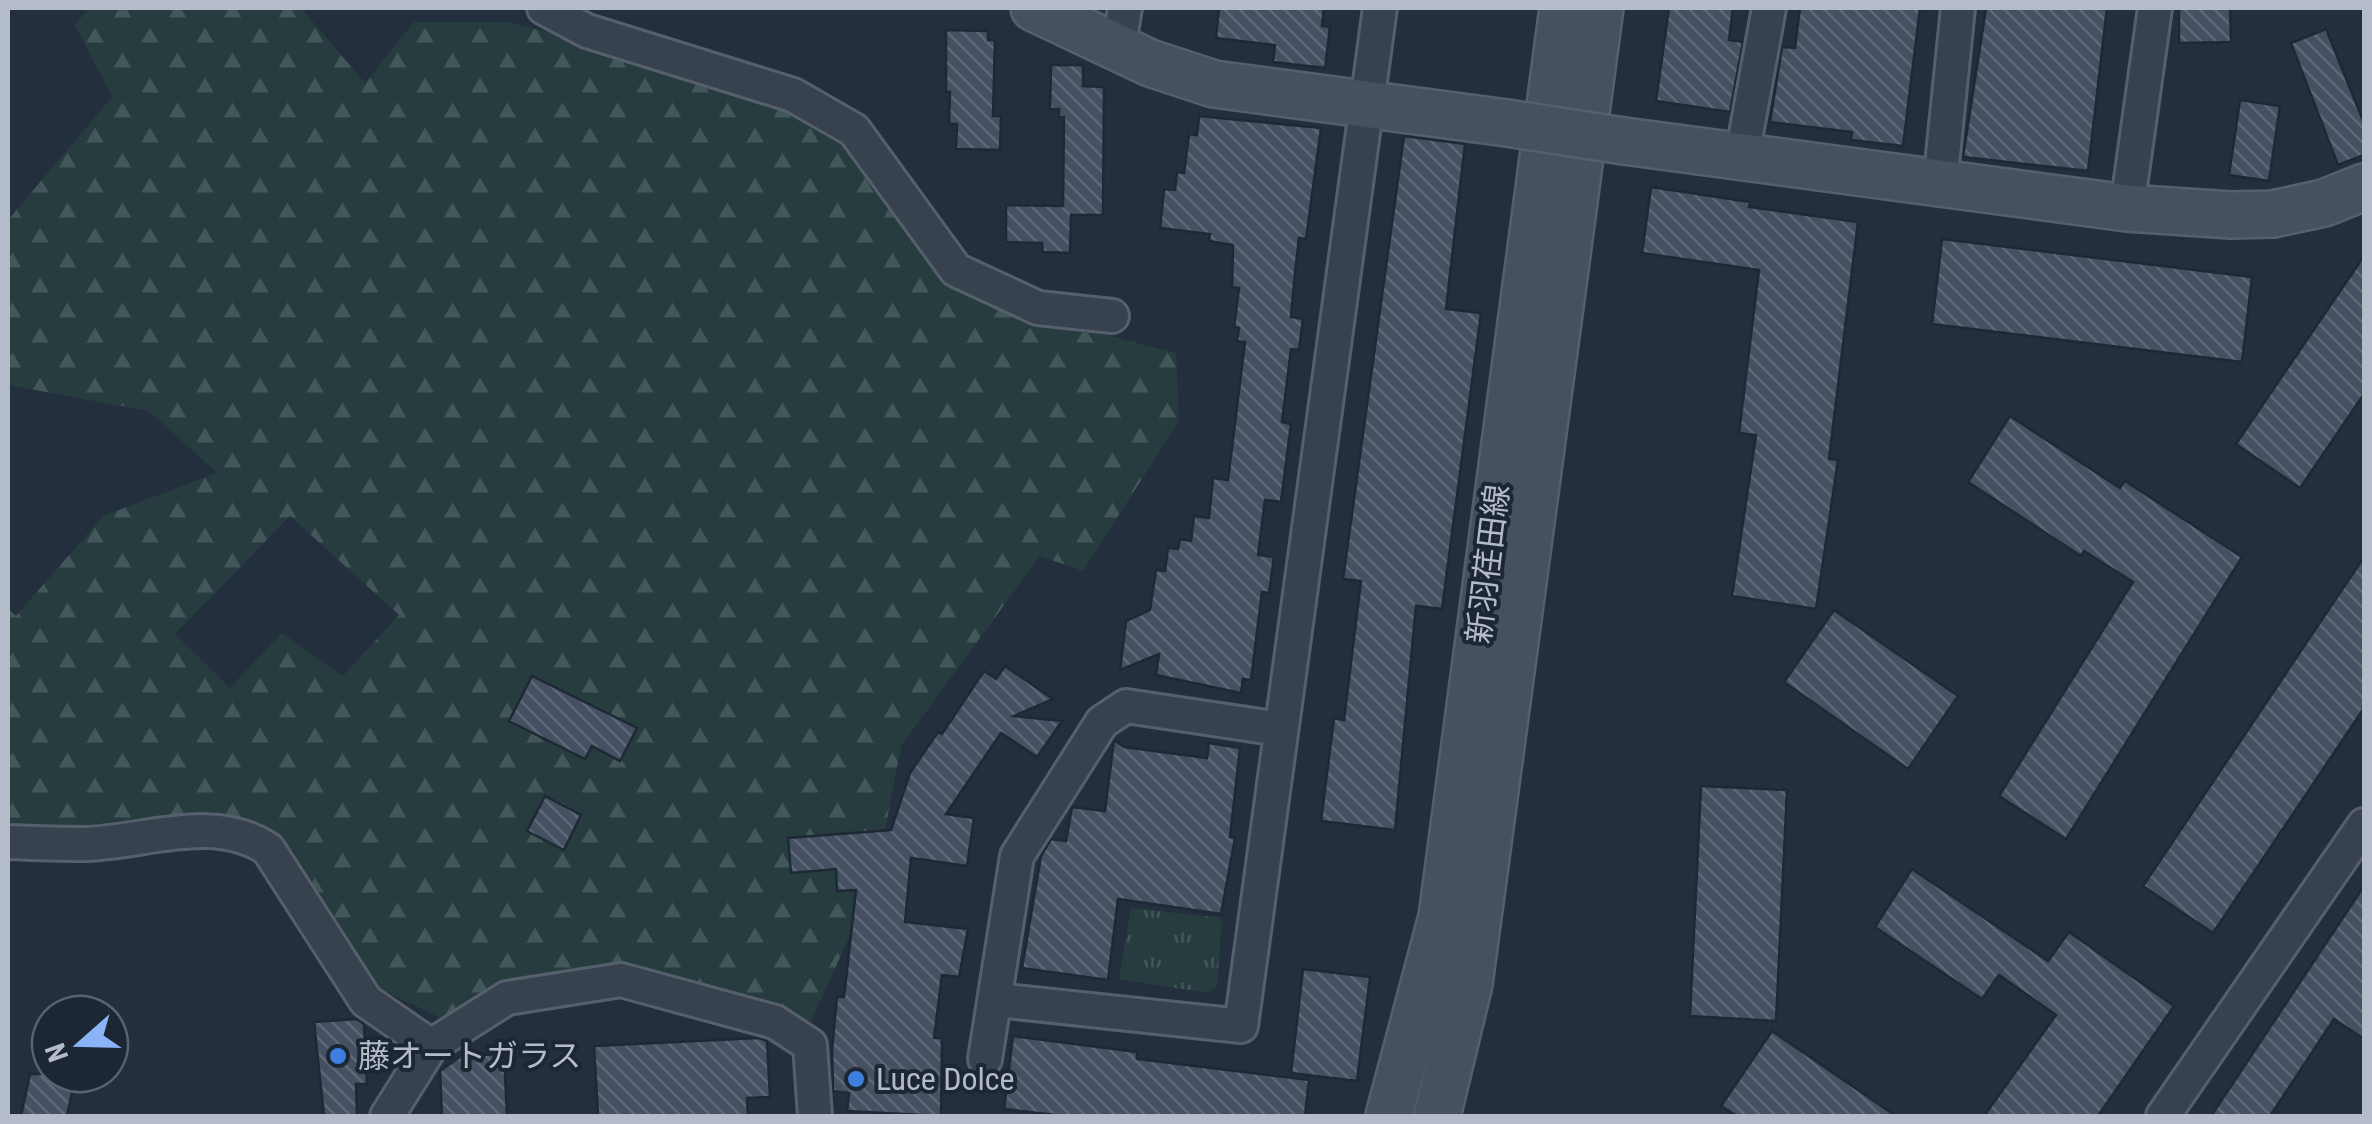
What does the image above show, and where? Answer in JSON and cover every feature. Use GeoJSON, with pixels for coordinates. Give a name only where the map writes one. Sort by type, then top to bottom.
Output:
{"type":"FeatureCollection","features":[{"type":"Feature","properties":{"kind":"street"},"geometry":{"type":"LineString","coordinates":[[544,8],[588,32],[793,95],[854,130],[956,270],[1038,308],[1112,316]]}},
{"type":"Feature","properties":{"kind":"street"},"geometry":{"type":"LineString","coordinates":[[1034,8],[1122,29],[1214,84],[1940,184],[2128,208],[2273,214],[2324,203],[2364,187]]}},
{"type":"Feature","properties":{"kind":"street"},"geometry":{"type":"LineString","coordinates":[[997,1000],[1240,1026],[1364,102],[1380,8]]}},
{"type":"Feature","properties":{"kind":"street","name":"新羽荏田線"},"geometry":{"type":"LineString","coordinates":[[1389,1116],[1442,917],[1564,8]]}},
{"type":"Feature","properties":{"kind":"street","name":"新羽荏田線"},"geometry":{"type":"LineString","coordinates":[[1436,1116],[1469,984],[1600,8]]}},
{"type":"Feature","properties":{"kind":"street"},"geometry":{"type":"LineString","coordinates":[[1742,156],[1769,8]]}},
{"type":"Feature","properties":{"kind":"street"},"geometry":{"type":"LineString","coordinates":[[1940,184],[1958,8]]}},
{"type":"Feature","properties":{"kind":"street"},"geometry":{"type":"LineString","coordinates":[[2128,208],[2156,8]]}},
{"type":"Feature","properties":{"kind":"street"},"geometry":{"type":"LineString","coordinates":[[984,1059],[997,1000],[1016,856],[1102,722],[1126,706],[1280,729]]}},
{"type":"Feature","properties":{"kind":"street"},"geometry":{"type":"LineString","coordinates":[[2163,1116],[2364,826]]}},
{"type":"Feature","properties":{"kind":"street"},"geometry":{"type":"LineString","coordinates":[[8,842],[88,844],[204,830],[246,834],[268,849],[366,1001],[431,1046]]}},
{"type":"Feature","properties":{"kind":"street"},"geometry":{"type":"LineString","coordinates":[[387,1116],[431,1046],[507,998],[621,980],[775,1022],[810,1044],[815,1116]]}},
{"type":"Feature","properties":{"kind":"green space"},"geometry":{"type":"Polygon","coordinates":[[[89,8],[301,8],[365,83],[414,22],[507,22],[599,45],[782,103],[849,137],[955,279],[1053,329],[1106,335],[1176,353],[1179,421],[1083,571],[1040,556],[901,746],[876,878],[808,1028],[657,982],[445,1020],[370,984],[284,854],[66,834],[8,834],[8,609],[16,616],[103,516],[217,473],[149,411],[8,385],[8,220],[112,97],[75,25],[89,8]],[[290,516],[175,634],[230,688],[282,633],[343,676],[399,615],[290,516]]]}},
{"type":"Feature","properties":{"kind":"green space"},"geometry":{"type":"Polygon","coordinates":[[[1131,908],[1222,918],[1217,986],[1208,993],[1119,979],[1131,908]]]}},
{"type":"Feature","properties":{"kind":"building"},"geometry":{"type":"Polygon","coordinates":[[[1219,8],[1324,8],[1322,26],[1330,27],[1325,68],[1273,62],[1275,45],[1216,38],[1219,8]]]}},
{"type":"Feature","properties":{"kind":"building"},"geometry":{"type":"Polygon","coordinates":[[[1669,8],[1733,8],[1729,40],[1743,42],[1730,112],[1656,101],[1669,8]]]}},
{"type":"Feature","properties":{"kind":"building"},"geometry":{"type":"Polygon","coordinates":[[[1800,8],[1920,8],[1903,146],[1851,140],[1852,132],[1770,122],[1782,47],[1795,48],[1800,8]]]}},
{"type":"Feature","properties":{"kind":"building"},"geometry":{"type":"Polygon","coordinates":[[[1986,8],[2107,8],[2088,171],[1963,157],[1986,8]]]}},
{"type":"Feature","properties":{"kind":"building"},"geometry":{"type":"Polygon","coordinates":[[[2179,8],[2230,8],[2231,42],[2179,43],[2179,8]]]}},
{"type":"Feature","properties":{"kind":"building"},"geometry":{"type":"Polygon","coordinates":[[[2326,29],[2364,123],[2364,155],[2338,165],[2291,43],[2326,29]]]}},
{"type":"Feature","properties":{"kind":"building"},"geometry":{"type":"Polygon","coordinates":[[[946,30],[988,31],[988,40],[995,40],[993,116],[1001,116],[1000,150],[956,149],[957,124],[949,124],[950,92],[946,92],[946,30]]]}},
{"type":"Feature","properties":{"kind":"building"},"geometry":{"type":"Polygon","coordinates":[[[1051,65],[1083,65],[1083,86],[1104,87],[1103,215],[1071,215],[1070,253],[1043,252],[1042,243],[1006,242],[1006,205],[1063,206],[1064,117],[1059,117],[1059,109],[1050,109],[1051,65]]]}},
{"type":"Feature","properties":{"kind":"building"},"geometry":{"type":"Polygon","coordinates":[[[2240,100],[2280,106],[2269,181],[2229,175],[2240,100]]]}},
{"type":"Feature","properties":{"kind":"building"},"geometry":{"type":"Polygon","coordinates":[[[1199,116],[1321,128],[1306,239],[1299,238],[1295,273],[1291,317],[1303,319],[1299,350],[1291,349],[1282,422],[1291,424],[1281,502],[1265,500],[1258,555],[1274,557],[1269,593],[1262,592],[1251,680],[1243,679],[1241,693],[1156,675],[1159,654],[1120,670],[1126,621],[1150,610],[1156,570],[1165,571],[1168,548],[1178,549],[1180,539],[1191,541],[1194,516],[1209,518],[1213,478],[1228,480],[1245,342],[1237,341],[1239,328],[1234,327],[1239,288],[1232,287],[1233,245],[1209,241],[1210,234],[1160,228],[1164,189],[1175,190],[1177,172],[1184,173],[1189,134],[1197,135],[1199,116]]]}},
{"type":"Feature","properties":{"kind":"building"},"geometry":{"type":"Polygon","coordinates":[[[1404,136],[1465,144],[1446,309],[1481,313],[1442,609],[1416,606],[1395,830],[1321,821],[1334,718],[1344,720],[1361,581],[1343,579],[1404,136]]]}},
{"type":"Feature","properties":{"kind":"building"},"geometry":{"type":"Polygon","coordinates":[[[1651,187],[1750,202],[1749,207],[1858,222],[1829,459],[1838,460],[1816,609],[1732,596],[1756,435],[1739,433],[1759,270],[1642,253],[1651,187]]]}},
{"type":"Feature","properties":{"kind":"building"},"geometry":{"type":"Polygon","coordinates":[[[1942,239],[2252,277],[2242,362],[1932,324],[1942,239]]]}},
{"type":"Feature","properties":{"kind":"building"},"geometry":{"type":"Polygon","coordinates":[[[2364,256],[2364,394],[2300,488],[2236,444],[2364,256]]]}},
{"type":"Feature","properties":{"kind":"building"},"geometry":{"type":"Polygon","coordinates":[[[2010,416],[2120,488],[2125,481],[2242,557],[2066,839],[1999,796],[2133,582],[2084,551],[2081,556],[1968,482],[2010,416]]]}},
{"type":"Feature","properties":{"kind":"building"},"geometry":{"type":"Polygon","coordinates":[[[2364,557],[2364,708],[2213,933],[2143,886],[2364,557]]]}},
{"type":"Feature","properties":{"kind":"building"},"geometry":{"type":"Polygon","coordinates":[[[1834,610],[1958,696],[1908,769],[1784,682],[1834,610]]]}},
{"type":"Feature","properties":{"kind":"building"},"geometry":{"type":"Polygon","coordinates":[[[1005,666],[1053,699],[1014,716],[1062,721],[1037,757],[1001,733],[946,814],[974,818],[967,866],[911,858],[905,922],[968,929],[959,977],[942,975],[934,1038],[942,1038],[941,1116],[847,1111],[849,1093],[833,1091],[832,1050],[837,997],[844,997],[856,890],[837,891],[836,869],[791,873],[788,838],[891,830],[910,773],[938,732],[942,734],[984,671],[996,679],[1005,666]]]}},
{"type":"Feature","properties":{"kind":"building"},"geometry":{"type":"Polygon","coordinates":[[[532,676],[637,728],[620,761],[592,746],[585,759],[509,721],[532,676]]]}},
{"type":"Feature","properties":{"kind":"building"},"geometry":{"type":"Polygon","coordinates":[[[1114,740],[1124,747],[1207,758],[1209,743],[1240,748],[1230,837],[1235,838],[1221,914],[1118,899],[1108,980],[1022,968],[1041,856],[1051,839],[1066,841],[1072,807],[1105,811],[1114,740]]]}},
{"type":"Feature","properties":{"kind":"building"},"geometry":{"type":"Polygon","coordinates":[[[1701,786],[1787,790],[1776,1021],[1690,1016],[1701,786]]]}},
{"type":"Feature","properties":{"kind":"building"},"geometry":{"type":"Polygon","coordinates":[[[545,796],[581,815],[564,850],[527,831],[545,796]]]}},
{"type":"Feature","properties":{"kind":"building"},"geometry":{"type":"Polygon","coordinates":[[[1912,869],[2048,961],[2069,932],[2174,1006],[2098,1116],[1984,1116],[2056,1015],[1999,975],[1982,999],[1875,927],[1912,869]]]}},
{"type":"Feature","properties":{"kind":"building"},"geometry":{"type":"Polygon","coordinates":[[[2364,886],[2364,1039],[2334,1019],[2270,1116],[2211,1116],[2364,886]]]}},
{"type":"Feature","properties":{"kind":"building"},"geometry":{"type":"Polygon","coordinates":[[[1303,969],[1370,977],[1357,1081],[1291,1073],[1303,969]]]}},
{"type":"Feature","properties":{"kind":"building"},"geometry":{"type":"Polygon","coordinates":[[[357,1019],[364,1024],[367,1084],[356,1084],[357,1116],[324,1116],[314,1022],[357,1019]]]}},
{"type":"Feature","properties":{"kind":"building"},"geometry":{"type":"Polygon","coordinates":[[[1772,1031],[1896,1116],[1737,1116],[1721,1106],[1772,1031]]]}},
{"type":"Feature","properties":{"kind":"building"},"geometry":{"type":"Polygon","coordinates":[[[1013,1036],[1137,1052],[1137,1059],[1309,1080],[1305,1116],[1064,1116],[1004,1109],[1013,1036]]]}},
{"type":"Feature","properties":{"kind":"building"},"geometry":{"type":"Polygon","coordinates":[[[759,1038],[767,1041],[770,1097],[747,1098],[748,1116],[598,1116],[594,1046],[759,1038]]]}},
{"type":"Feature","properties":{"kind":"building"},"geometry":{"type":"Polygon","coordinates":[[[504,1054],[507,1116],[442,1116],[440,1071],[461,1056],[504,1054]]]}},
{"type":"Feature","properties":{"kind":"building"},"geometry":{"type":"Polygon","coordinates":[[[30,1074],[30,1094],[72,1094],[67,1116],[21,1116],[30,1074]]]}},
{"type":"Feature","properties":{"kind":"place","name":"藤オートガラス"},"geometry":{"type":"Point","coordinates":[338,1056]}},
{"type":"Feature","properties":{"kind":"place","name":"Luce Dolce"},"geometry":{"type":"Point","coordinates":[856,1079]}}]}
